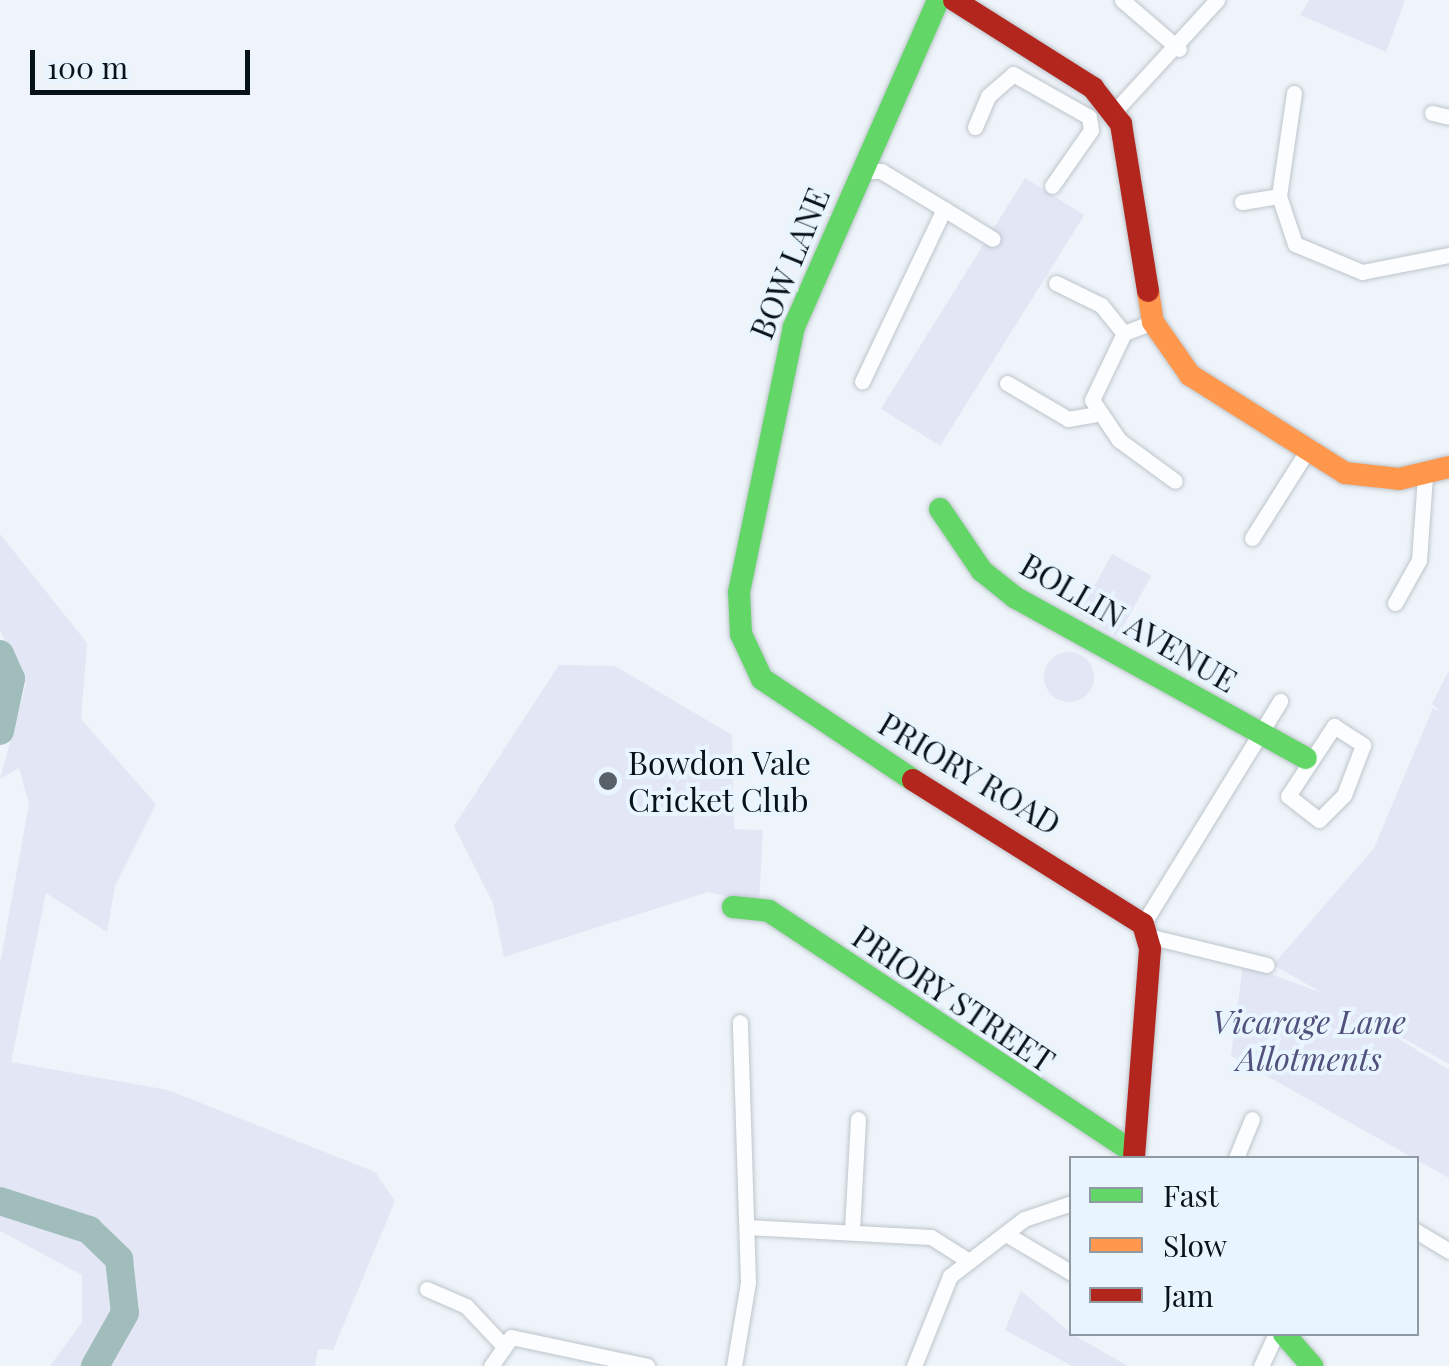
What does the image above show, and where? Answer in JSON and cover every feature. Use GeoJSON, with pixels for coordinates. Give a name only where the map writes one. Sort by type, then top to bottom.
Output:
{"type":"FeatureCollection","features":[{"type":"Feature","properties":{"kind":"street","name":"BOW LANE"},"geometry":{"type":"LineString","coordinates":[[762,679],[742,634],[739,592],[765,447],[794,327],[938,0]]}},
{"type":"Feature","properties":{"kind":"street"},"geometry":{"type":"LineString","coordinates":[[954,0],[1056,64],[1113,113],[1131,152],[1153,322],[1190,375],[1307,450],[1358,476],[1425,476],[1449,467]]}},
{"type":"Feature","properties":{"kind":"street"},"geometry":{"type":"LineString","coordinates":[[1122,0],[1180,49]]}},
{"type":"Feature","properties":{"kind":"street"},"geometry":{"type":"LineString","coordinates":[[1113,113],[1180,49],[1217,0]]}},
{"type":"Feature","properties":{"kind":"street"},"geometry":{"type":"LineString","coordinates":[[1042,86],[1056,64]]}},
{"type":"Feature","properties":{"kind":"street"},"geometry":{"type":"LineString","coordinates":[[975,127],[1002,76],[1042,86],[1092,122],[1052,186]]}},
{"type":"Feature","properties":{"kind":"street"},"geometry":{"type":"LineString","coordinates":[[1294,92],[1280,196],[1295,244],[1341,270],[1403,270],[1449,255]]}},
{"type":"Feature","properties":{"kind":"street"},"geometry":{"type":"LineString","coordinates":[[1432,113],[1449,116]]}},
{"type":"Feature","properties":{"kind":"street"},"geometry":{"type":"LineString","coordinates":[[861,171],[881,172],[993,239]]}},
{"type":"Feature","properties":{"kind":"street"},"geometry":{"type":"LineString","coordinates":[[1242,202],[1280,196]]}},
{"type":"Feature","properties":{"kind":"street"},"geometry":{"type":"LineString","coordinates":[[862,382],[944,209]]}},
{"type":"Feature","properties":{"kind":"street"},"geometry":{"type":"LineString","coordinates":[[1056,283],[1101,305],[1124,332]]}},
{"type":"Feature","properties":{"kind":"street"},"geometry":{"type":"LineString","coordinates":[[1153,322],[1124,332],[1093,386],[1095,414],[1175,481]]}},
{"type":"Feature","properties":{"kind":"street"},"geometry":{"type":"LineString","coordinates":[[1007,383],[1068,419],[1095,414]]}},
{"type":"Feature","properties":{"kind":"street"},"geometry":{"type":"LineString","coordinates":[[1252,538],[1307,450]]}},
{"type":"Feature","properties":{"kind":"street"},"geometry":{"type":"LineString","coordinates":[[1396,603],[1419,560],[1425,476]]}},
{"type":"Feature","properties":{"kind":"street","name":"BOLLIN AVENUE"},"geometry":{"type":"LineString","coordinates":[[940,509],[998,586],[1306,758]]}},
{"type":"Feature","properties":{"kind":"street","name":"PRIORY ROAD"},"geometry":{"type":"LineString","coordinates":[[762,679],[1145,930]]}},
{"type":"Feature","properties":{"kind":"street"},"geometry":{"type":"LineString","coordinates":[[1260,733],[1280,701]]}},
{"type":"Feature","properties":{"kind":"street"},"geometry":{"type":"LineString","coordinates":[[1334,726],[1363,745],[1344,795],[1319,820],[1288,796],[1306,758],[1334,726]]}},
{"type":"Feature","properties":{"kind":"street","name":"BOLLIN AVENUE"},"geometry":{"type":"LineString","coordinates":[[1145,930],[1260,733]]}},
{"type":"Feature","properties":{"kind":"street","name":"PRIORY STREET"},"geometry":{"type":"LineString","coordinates":[[733,907],[769,912],[1134,1156]]}},
{"type":"Feature","properties":{"kind":"street"},"geometry":{"type":"LineString","coordinates":[[1134,1156],[1145,930],[1267,966]]}},
{"type":"Feature","properties":{"kind":"street"},"geometry":{"type":"LineString","coordinates":[[734,1366],[747,1227],[740,1022]]}},
{"type":"Feature","properties":{"kind":"street"},"geometry":{"type":"LineString","coordinates":[[852,1230],[858,1118]]}},
{"type":"Feature","properties":{"kind":"street"},"geometry":{"type":"LineString","coordinates":[[1237,1156],[1252,1119]]}},
{"type":"Feature","properties":{"kind":"street"},"geometry":{"type":"LineString","coordinates":[[914,1366],[936,1296],[969,1261],[1044,1208],[1069,1204]]}},
{"type":"Feature","properties":{"kind":"street"},"geometry":{"type":"LineString","coordinates":[[747,1227],[852,1230],[944,1240],[969,1261]]}},
{"type":"Feature","properties":{"kind":"street"},"geometry":{"type":"LineString","coordinates":[[1419,1233],[1449,1251]]}},
{"type":"Feature","properties":{"kind":"street"},"geometry":{"type":"LineString","coordinates":[[1006,1234],[1069,1271]]}},
{"type":"Feature","properties":{"kind":"street"},"geometry":{"type":"LineString","coordinates":[[427,1288],[466,1306],[501,1343]]}},
{"type":"Feature","properties":{"kind":"street"},"geometry":{"type":"LineString","coordinates":[[1261,1366],[1275,1336]]}},
{"type":"Feature","properties":{"kind":"street"},"geometry":{"type":"LineString","coordinates":[[1286,1336],[1312,1366]]}},
{"type":"Feature","properties":{"kind":"street"},"geometry":{"type":"LineString","coordinates":[[501,1343],[532,1338],[648,1366]]}},
{"type":"Feature","properties":{"kind":"street"},"geometry":{"type":"LineString","coordinates":[[491,1366],[501,1343]]}},
{"type":"Feature","properties":{"kind":"green space"},"geometry":{"type":"Polygon","coordinates":[[[1309,0],[1405,0],[1386,52],[1300,15],[1309,0]]]}},
{"type":"Feature","properties":{"kind":"green space"},"geometry":{"type":"Polygon","coordinates":[[[1025,178],[1084,215],[940,446],[881,409],[1025,178]]]}},
{"type":"Feature","properties":{"kind":"green space"},"geometry":{"type":"Polygon","coordinates":[[[0,534],[87,643],[81,719],[156,804],[115,886],[107,932],[46,893],[11,1062],[168,1090],[375,1172],[395,1201],[333,1350],[318,1349],[315,1366],[50,1366],[82,1322],[82,1275],[0,1231],[0,964],[29,804],[19,768],[0,779],[26,684],[0,630],[0,534]]]}},
{"type":"Feature","properties":{"kind":"green space"},"geometry":{"type":"Polygon","coordinates":[[[1112,554],[1151,576],[1118,636],[1079,614],[1112,554]]]}},
{"type":"Feature","properties":{"kind":"green space"},"geometry":{"type":"Polygon","coordinates":[[[1069,652],[1086,660],[1094,677],[1086,694],[1069,702],[1052,694],[1044,677],[1052,660],[1069,652]]]}},
{"type":"Feature","properties":{"kind":"green space","name":"Bowdon Vale Cricket Club"},"geometry":{"type":"Polygon","coordinates":[[[559,665],[615,666],[732,735],[734,829],[763,830],[759,903],[708,892],[504,957],[493,903],[454,826],[559,665]]]}},
{"type":"Feature","properties":{"kind":"green space"},"geometry":{"type":"Polygon","coordinates":[[[1449,670],[1449,1064],[1273,965],[1374,848],[1433,708],[1441,712],[1432,704],[1449,670]]]}},
{"type":"Feature","properties":{"kind":"green space","name":"Vicarage Lane Allotments"},"geometry":{"type":"Polygon","coordinates":[[[1243,964],[1328,995],[1449,1070],[1449,1178],[1419,1161],[1419,1156],[1410,1156],[1231,1056],[1243,964]]]}},
{"type":"Feature","properties":{"kind":"green space"},"geometry":{"type":"Polygon","coordinates":[[[1021,1291],[1069,1331],[1069,1336],[1128,1366],[1072,1366],[1005,1330],[1021,1291]]]}},
{"type":"Feature","properties":{"kind":"waterway"},"geometry":{"type":"LineString","coordinates":[[0,654],[11,679],[0,731]]}},
{"type":"Feature","properties":{"kind":"waterway"},"geometry":{"type":"LineString","coordinates":[[0,1201],[89,1230],[119,1259],[125,1313],[95,1366]]}},
{"type":"Feature","properties":{"kind":"traffic: fast"},"geometry":{"type":"LineString","coordinates":[[913,780],[762,679],[741,634],[739,592],[794,327],[938,0]]}},
{"type":"Feature","properties":{"kind":"traffic: fast"},"geometry":{"type":"LineString","coordinates":[[940,509],[982,571],[1016,598],[1306,758]]}},
{"type":"Feature","properties":{"kind":"traffic: fast"},"geometry":{"type":"LineString","coordinates":[[733,907],[769,911],[1134,1153]]}},
{"type":"Feature","properties":{"kind":"traffic: fast"},"geometry":{"type":"LineString","coordinates":[[1286,1336],[1312,1366]]}},
{"type":"Feature","properties":{"kind":"traffic: slow"},"geometry":{"type":"LineString","coordinates":[[1148,291],[1153,322],[1190,375],[1345,473],[1399,479],[1449,467]]}},
{"type":"Feature","properties":{"kind":"traffic: jam"},"geometry":{"type":"LineString","coordinates":[[954,0],[1093,88],[1121,124],[1148,291]]}},
{"type":"Feature","properties":{"kind":"traffic: jam"},"geometry":{"type":"LineString","coordinates":[[913,780],[1143,924],[1150,949],[1134,1156]]}},
{"type":"Feature","properties":{"kind":"place","name":"Bowdon Vale Cricket Club"},"geometry":{"type":"Point","coordinates":[608,781]}}]}
